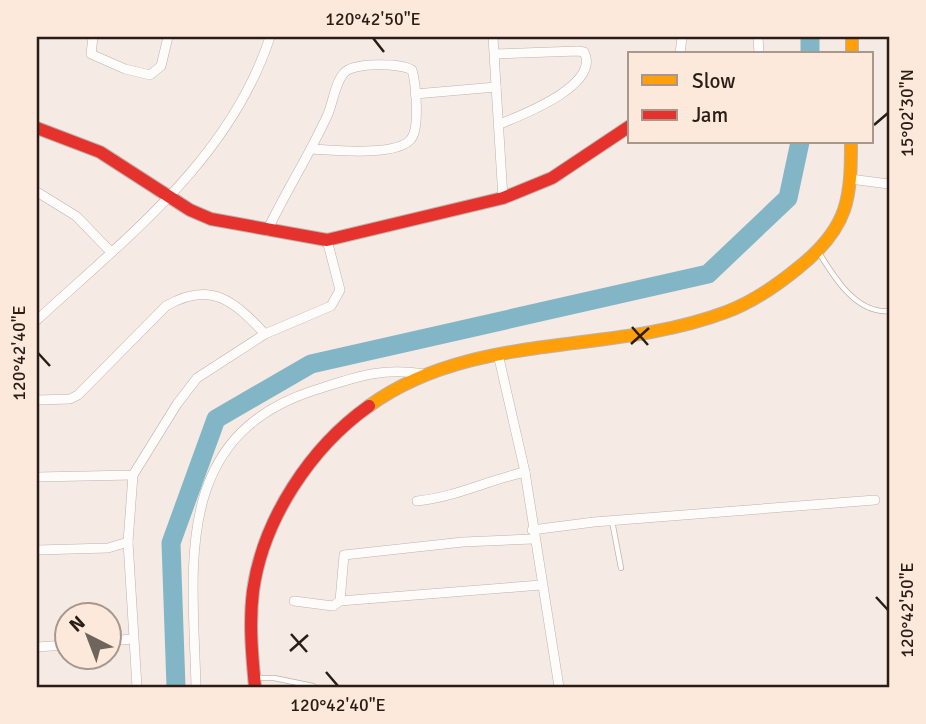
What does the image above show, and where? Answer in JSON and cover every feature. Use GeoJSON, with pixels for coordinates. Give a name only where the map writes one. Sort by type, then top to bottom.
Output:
{"type":"FeatureCollection","features":[{"type":"Feature","properties":{"kind":"street"},"geometry":{"type":"LineString","coordinates":[[93,37],[91,54],[125,69],[150,75],[160,66],[168,37]]}},
{"type":"Feature","properties":{"kind":"street"},"geometry":{"type":"LineString","coordinates":[[37,320],[170,198],[219,138],[239,108],[270,37]]}},
{"type":"Feature","properties":{"kind":"street"},"geometry":{"type":"LineString","coordinates":[[494,37],[503,198]]}},
{"type":"Feature","properties":{"kind":"street"},"geometry":{"type":"LineString","coordinates":[[495,54],[579,51],[584,52],[587,58],[584,72],[573,85],[537,110],[500,124]]}},
{"type":"Feature","properties":{"kind":"street"},"geometry":{"type":"LineString","coordinates":[[267,230],[311,149],[344,73],[353,68],[403,65],[412,70],[415,130],[411,140],[402,145],[365,151],[311,149]]}},
{"type":"Feature","properties":{"kind":"street"},"geometry":{"type":"LineString","coordinates":[[415,94],[496,87]]}},
{"type":"Feature","properties":{"kind":"street"},"geometry":{"type":"LineString","coordinates":[[37,128],[100,152],[170,198],[211,219],[327,240],[437,216],[503,198],[552,178],[628,127]]}},
{"type":"Feature","properties":{"kind":"street"},"geometry":{"type":"LineString","coordinates":[[255,683],[249,629],[256,569],[304,469],[359,412],[424,374],[498,354],[632,338],[730,310],[768,292],[817,250],[839,222],[850,179],[851,144]]}},
{"type":"Feature","properties":{"kind":"street"},"geometry":{"type":"LineString","coordinates":[[850,179],[889,184]]}},
{"type":"Feature","properties":{"kind":"street"},"geometry":{"type":"LineString","coordinates":[[37,192],[76,216],[111,252]]}},
{"type":"Feature","properties":{"kind":"street"},"geometry":{"type":"LineString","coordinates":[[137,687],[128,542],[133,475],[187,388],[212,368],[265,334],[314,315],[338,299],[340,290],[327,240]]}},
{"type":"Feature","properties":{"kind":"street"},"geometry":{"type":"LineString","coordinates":[[37,400],[70,399],[78,396],[166,306],[190,296],[223,296],[239,306],[265,334]]}},
{"type":"Feature","properties":{"kind":"street"},"geometry":{"type":"LineString","coordinates":[[498,354],[525,472],[559,687]]}},
{"type":"Feature","properties":{"kind":"street"},"geometry":{"type":"LineString","coordinates":[[196,687],[193,570],[197,523],[201,499],[213,469],[228,447],[265,415],[302,394],[382,370],[424,374]]}},
{"type":"Feature","properties":{"kind":"street"},"geometry":{"type":"LineString","coordinates":[[417,501],[438,499],[490,480],[525,472]]}},
{"type":"Feature","properties":{"kind":"street"},"geometry":{"type":"LineString","coordinates":[[37,477],[133,475]]}},
{"type":"Feature","properties":{"kind":"street"},"geometry":{"type":"LineString","coordinates":[[340,601],[344,555],[533,535],[612,521],[875,500]]}},
{"type":"Feature","properties":{"kind":"street"},"geometry":{"type":"LineString","coordinates":[[37,550],[108,548],[128,542]]}},
{"type":"Feature","properties":{"kind":"street"},"geometry":{"type":"LineString","coordinates":[[294,601],[333,606],[340,601],[541,585]]}},
{"type":"Feature","properties":{"kind":"street"},"geometry":{"type":"LineString","coordinates":[[122,640],[133,639]]}},
{"type":"Feature","properties":{"kind":"lane"},"geometry":{"type":"LineString","coordinates":[[817,250],[851,296],[879,312],[889,311]]}},
{"type":"Feature","properties":{"kind":"lane"},"geometry":{"type":"LineString","coordinates":[[612,521],[621,568]]}},
{"type":"Feature","properties":{"kind":"lane"},"geometry":{"type":"LineString","coordinates":[[255,683],[274,678],[313,686]]}},
{"type":"Feature","properties":{"kind":"waterway"},"geometry":{"type":"LineString","coordinates":[[810,37],[810,52]]}},
{"type":"Feature","properties":{"kind":"waterway"},"geometry":{"type":"LineString","coordinates":[[176,687],[171,543],[216,419],[311,364],[708,274],[788,198],[800,144]]}},
{"type":"Feature","properties":{"kind":"traffic: slow"},"geometry":{"type":"LineString","coordinates":[[852,37],[852,52]]}},
{"type":"Feature","properties":{"kind":"traffic: slow"},"geometry":{"type":"LineString","coordinates":[[369,406],[410,382],[453,365],[498,354],[682,326],[726,312],[755,298],[805,262],[836,227],[848,194],[851,144]]}},
{"type":"Feature","properties":{"kind":"traffic: jam"},"geometry":{"type":"LineString","coordinates":[[37,128],[100,152],[190,210],[211,219],[327,240],[503,198],[552,178],[628,127]]}},
{"type":"Feature","properties":{"kind":"traffic: jam"},"geometry":{"type":"LineString","coordinates":[[255,687],[251,639],[252,603],[258,564],[267,537],[293,487],[309,464],[328,442],[369,406]]}}]}
